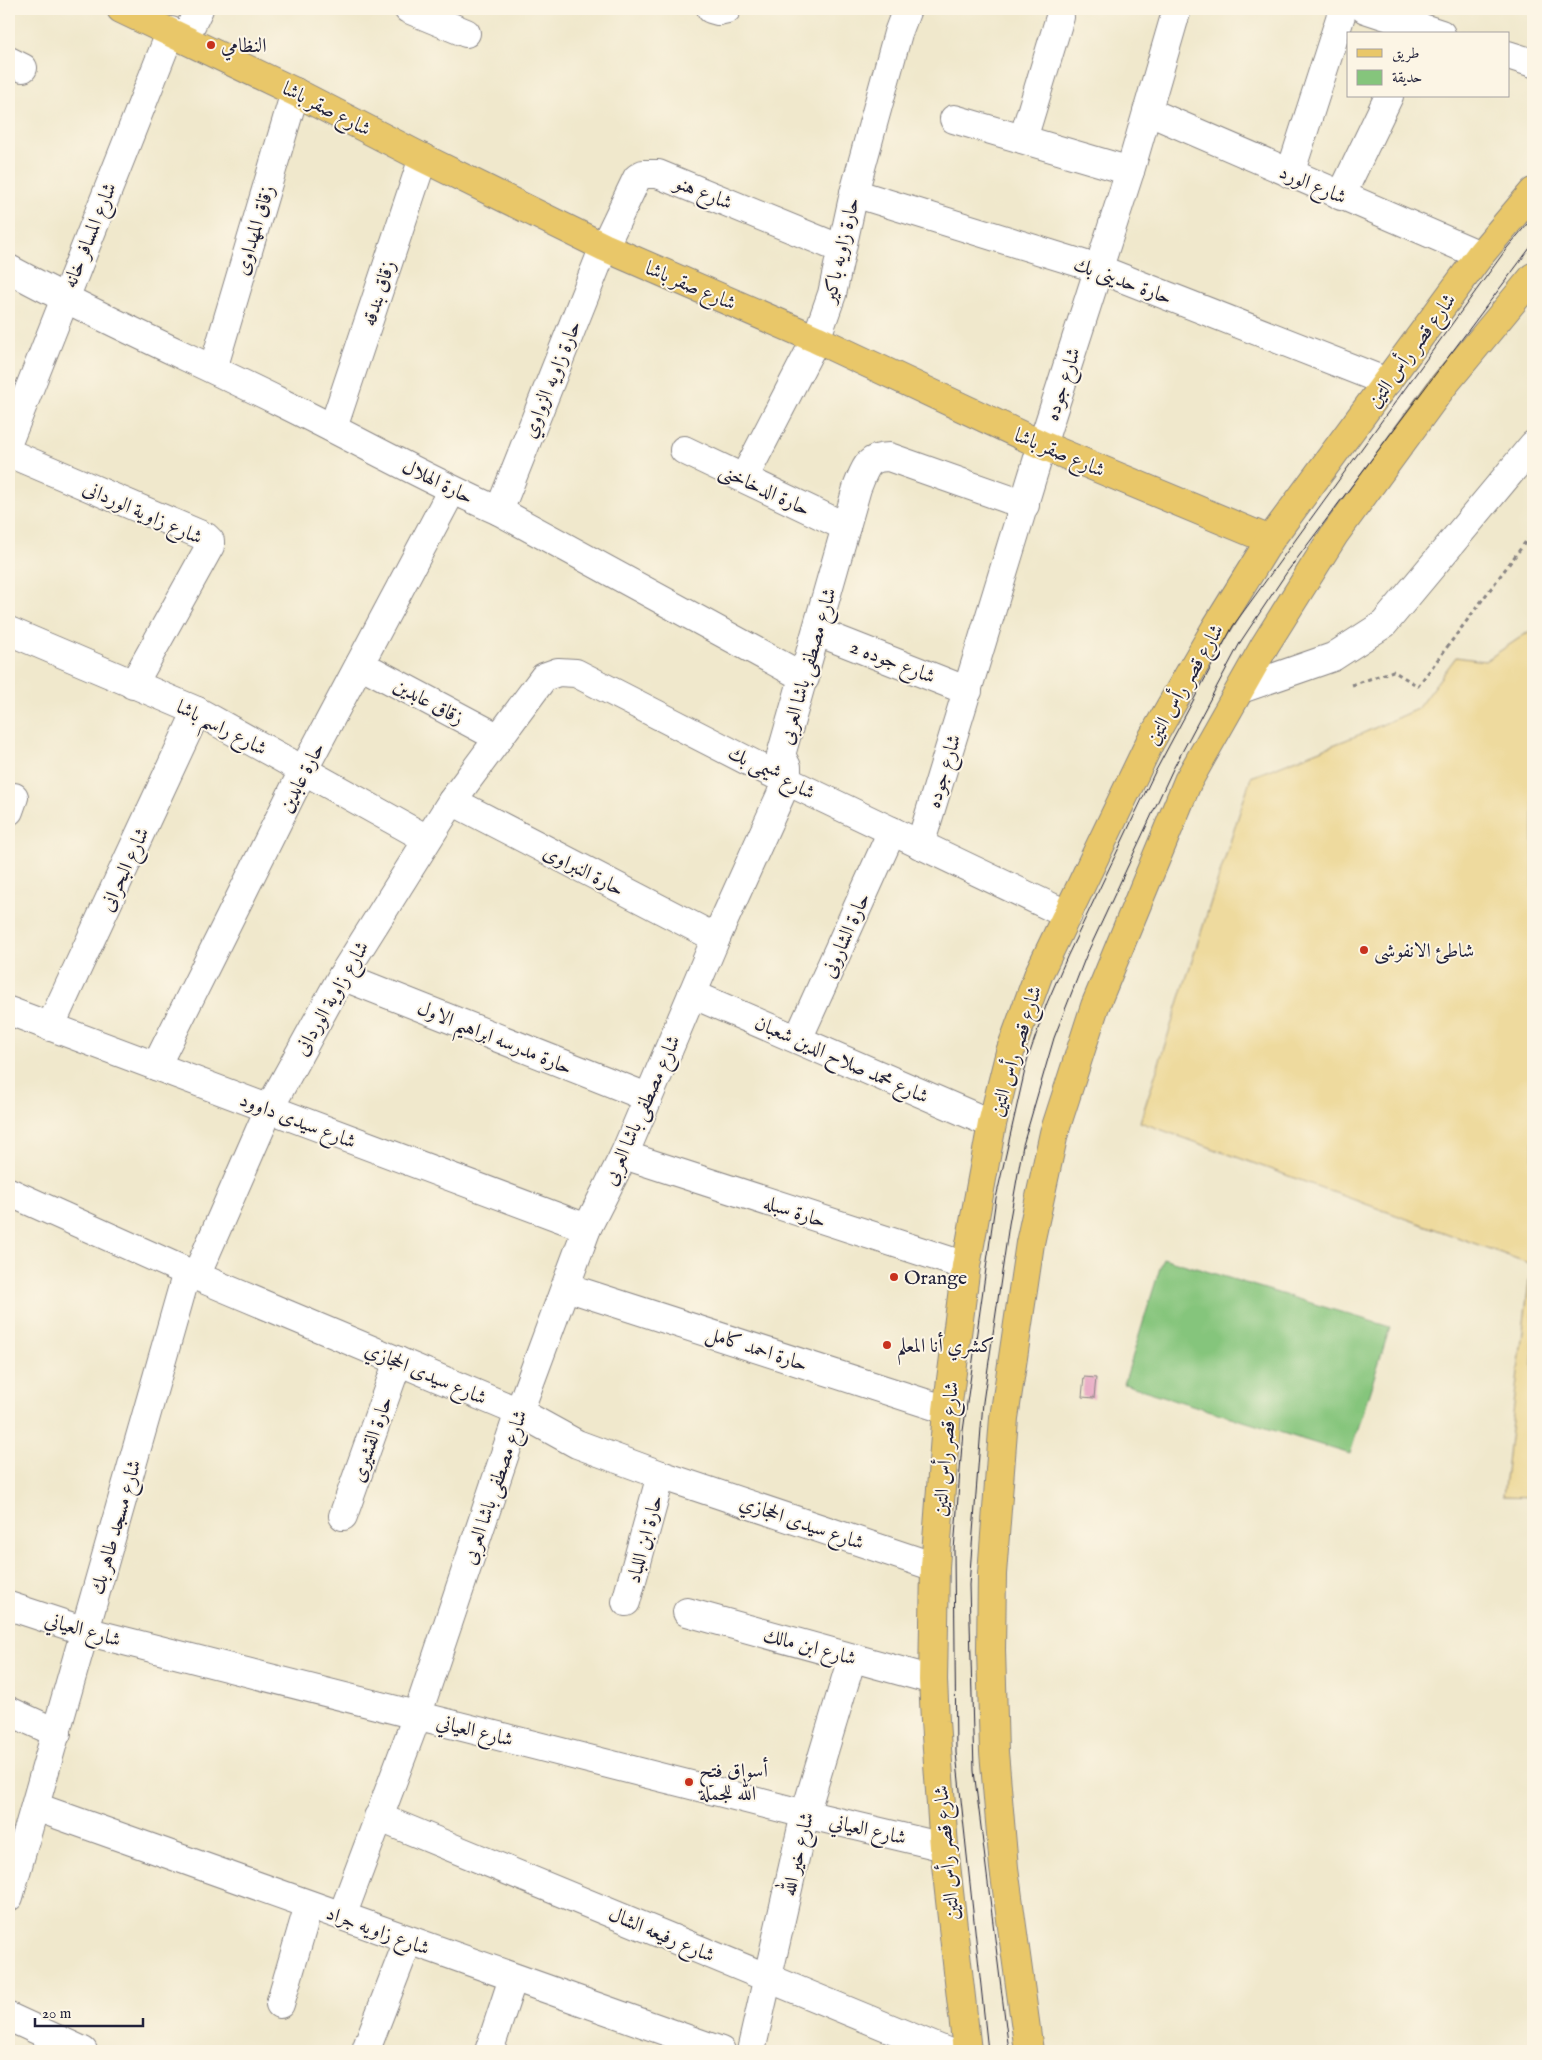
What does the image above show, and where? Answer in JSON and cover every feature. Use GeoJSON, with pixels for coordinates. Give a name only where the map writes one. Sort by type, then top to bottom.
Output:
{"type":"FeatureCollection","features":[{"type":"Feature","properties":{"kind":"main road","name":"شارع صقر باشا"},"geometry":{"type":"LineString","coordinates":[[121,9],[178,34],[296,92],[604,248],[816,339],[1042,445],[1270,540]]}},
{"type":"Feature","properties":{"kind":"main road","name":"شارع قصر رأس التين"},"geometry":{"type":"LineString","coordinates":[[967,2051],[944,1847],[932,1680],[935,1567],[947,1410],[966,1266],[992,1124],[1010,1052],[1039,973],[1150,742],[1215,629],[1270,540],[1480,255],[1533,192]]}},
{"type":"Feature","properties":{"kind":"main road"},"geometry":{"type":"LineString","coordinates":[[1028,2051],[1002,1839],[994,1752],[991,1650],[992,1574],[1004,1418],[1030,1243],[1054,1133],[1095,1006],[1188,781],[1265,645],[1334,535],[1443,386],[1533,277]]}},
{"type":"Feature","properties":{"kind":"street","name":"شارع المسافر خانه"},"geometry":{"type":"LineString","coordinates":[[9,440],[64,299],[178,34],[199,9]]}},
{"type":"Feature","properties":{"kind":"street"},"geometry":{"type":"LineString","coordinates":[[408,9],[466,33]]}},
{"type":"Feature","properties":{"kind":"street"},"geometry":{"type":"LineString","coordinates":[[711,9],[718,11],[728,9]]}},
{"type":"Feature","properties":{"kind":"street","name":"حارة زاويه باكير"},"geometry":{"type":"LineString","coordinates":[[744,478],[816,339],[832,294],[854,193],[898,33],[907,9]]}},
{"type":"Feature","properties":{"kind":"street","name":"شارع جوده"},"geometry":{"type":"LineString","coordinates":[[920,845],[1042,445],[1130,171],[1177,9]]}},
{"type":"Feature","properties":{"kind":"street"},"geometry":{"type":"LineString","coordinates":[[1290,174],[1343,9]]}},
{"type":"Feature","properties":{"kind":"street"},"geometry":{"type":"LineString","coordinates":[[1365,9],[1429,26]]}},
{"type":"Feature","properties":{"kind":"street"},"geometry":{"type":"LineString","coordinates":[[1022,139],[1060,17]]}},
{"type":"Feature","properties":{"kind":"street"},"geometry":{"type":"LineString","coordinates":[[1510,56],[1533,63]]}},
{"type":"Feature","properties":{"kind":"street","name":"زقاق المهداوى"},"geometry":{"type":"LineString","coordinates":[[213,369],[296,92]]}},
{"type":"Feature","properties":{"kind":"street"},"geometry":{"type":"LineString","coordinates":[[1341,196],[1388,98]]}},
{"type":"Feature","properties":{"kind":"street","name":"شارع الورد"},"geometry":{"type":"LineString","coordinates":[[1147,111],[1480,255]]}},
{"type":"Feature","properties":{"kind":"street"},"geometry":{"type":"LineString","coordinates":[[954,119],[1130,171]]}},
{"type":"Feature","properties":{"kind":"street","name":"زقاق بندقه"},"geometry":{"type":"LineString","coordinates":[[333,428],[423,158]]}},
{"type":"Feature","properties":{"kind":"street","name":"شارع هنو"},"geometry":{"type":"LineString","coordinates":[[604,248],[637,178],[650,173],[658,174],[841,249]]}},
{"type":"Feature","properties":{"kind":"street","name":"حارة حدينى بك"},"geometry":{"type":"LineString","coordinates":[[854,193],[1099,270],[1387,382]]}},
{"type":"Feature","properties":{"kind":"street","name":"حارة زاويه الزواوي"},"geometry":{"type":"LineString","coordinates":[[499,511],[604,248]]}},
{"type":"Feature","properties":{"kind":"street","name":"حارة الهلال"},"geometry":{"type":"LineString","coordinates":[[9,270],[64,299],[333,428],[452,490],[499,511],[805,678]]}},
{"type":"Feature","properties":{"kind":"street"},"geometry":{"type":"LineString","coordinates":[[1240,689],[1333,657],[1384,624],[1409,597],[1533,445]]}},
{"type":"Feature","properties":{"kind":"street","name":"حارة الدخاخنى"},"geometry":{"type":"LineString","coordinates":[[684,450],[846,527]]}},
{"type":"Feature","properties":{"kind":"street","name":"شارع زاوية الوردانى"},"geometry":{"type":"LineString","coordinates":[[9,454],[206,537],[210,541],[210,546],[133,685]]}},
{"type":"Feature","properties":{"kind":"street","name":"شارع مصطفى باشا العربى"},"geometry":{"type":"LineString","coordinates":[[342,1916],[417,1716],[519,1412],[587,1228],[624,1155],[716,938],[788,781],[787,767],[782,755],[857,488],[867,464],[876,457],[889,457],[1025,505]]}},
{"type":"Feature","properties":{"kind":"street","name":"حارة عابدين"},"geometry":{"type":"LineString","coordinates":[[156,1066],[304,769],[452,490]]}},
{"type":"Feature","properties":{"kind":"street","name":"شارع راسم باشا"},"geometry":{"type":"LineString","coordinates":[[9,631],[197,711],[427,839]]}},
{"type":"Feature","properties":{"kind":"street","name":"شارع جوده 2"},"geometry":{"type":"LineString","coordinates":[[818,632],[968,690]]}},
{"type":"Feature","properties":{"kind":"street","name":"زقاق عابدين"},"geometry":{"type":"LineString","coordinates":[[360,664],[499,738]]}},
{"type":"Feature","properties":{"kind":"street","name":"شارع شيمى بك"},"geometry":{"type":"LineString","coordinates":[[499,738],[544,677],[558,672],[576,673],[788,781],[1068,915]]}},
{"type":"Feature","properties":{"kind":"street","name":"شارع البحرانى"},"geometry":{"type":"LineString","coordinates":[[50,1026],[197,711]]}},
{"type":"Feature","properties":{"kind":"street","name":"شارع زاوية الوردانى"},"geometry":{"type":"LineString","coordinates":[[192,1274],[269,1109],[342,976],[452,801],[499,738]]}},
{"type":"Feature","properties":{"kind":"street","name":"حارة النبراوى"},"geometry":{"type":"LineString","coordinates":[[452,801],[716,938]]}},
{"type":"Feature","properties":{"kind":"street","name":"حارة الشارونى"},"geometry":{"type":"LineString","coordinates":[[798,1040],[892,831]]}},
{"type":"Feature","properties":{"kind":"street","name":"حارة مدرسه ابراهيم الاول"},"geometry":{"type":"LineString","coordinates":[[342,976],[647,1097]]}},
{"type":"Feature","properties":{"kind":"street","name":"شارع محمد صلاح الدين شعبان"},"geometry":{"type":"LineString","coordinates":[[692,994],[992,1124]]}},
{"type":"Feature","properties":{"kind":"street","name":"شارع سيدى داوود"},"geometry":{"type":"LineString","coordinates":[[9,1011],[587,1228]]}},
{"type":"Feature","properties":{"kind":"street","name":"حارة سبله"},"geometry":{"type":"LineString","coordinates":[[624,1155],[966,1266]]}},
{"type":"Feature","properties":{"kind":"street","name":"شارع سيدى الحجازي"},"geometry":{"type":"LineString","coordinates":[[11,1201],[192,1274],[519,1412],[577,1444],[661,1475],[935,1567]]}},
{"type":"Feature","properties":{"kind":"street","name":"شارع مسجد طاهر بك"},"geometry":{"type":"LineString","coordinates":[[9,1897],[85,1631],[192,1274]]}},
{"type":"Feature","properties":{"kind":"street","name":"حارة احمد كامل"},"geometry":{"type":"LineString","coordinates":[[566,1287],[947,1410]]}},
{"type":"Feature","properties":{"kind":"street","name":"حارة القشيرى"},"geometry":{"type":"LineString","coordinates":[[343,1516],[398,1361]]}},
{"type":"Feature","properties":{"kind":"street","name":"حارة ابن اللباد"},"geometry":{"type":"LineString","coordinates":[[626,1602],[661,1475]]}},
{"type":"Feature","properties":{"kind":"street","name":"شارع العياني"},"geometry":{"type":"LineString","coordinates":[[9,1606],[85,1631],[805,1814],[944,1847]]}},
{"type":"Feature","properties":{"kind":"street","name":"شارع ابن مالك"},"geometry":{"type":"LineString","coordinates":[[687,1612],[932,1680]]}},
{"type":"Feature","properties":{"kind":"street","name":"شارع خير الله"},"geometry":{"type":"LineString","coordinates":[[751,2051],[769,1979],[805,1814],[852,1658]]}},
{"type":"Feature","properties":{"kind":"street"},"geometry":{"type":"LineString","coordinates":[[9,1712],[57,1733]]}},
{"type":"Feature","properties":{"kind":"street","name":"شارع زاويه جراد"},"geometry":{"type":"LineString","coordinates":[[36,1807],[408,1941],[722,2051]]}},
{"type":"Feature","properties":{"kind":"street","name":"شارع رفيعه الشال"},"geometry":{"type":"LineString","coordinates":[[378,1816],[945,2051]]}},
{"type":"Feature","properties":{"kind":"street"},"geometry":{"type":"LineString","coordinates":[[280,2004],[309,1905]]}},
{"type":"Feature","properties":{"kind":"street"},"geometry":{"type":"LineString","coordinates":[[367,2047],[408,1941]]}},
{"type":"Feature","properties":{"kind":"street"},"geometry":{"type":"LineString","coordinates":[[488,2051],[513,1978]]}},
{"type":"Feature","properties":{"kind":"street"},"geometry":{"type":"LineString","coordinates":[[9,2017],[83,2051]]}},
{"type":"Feature","properties":{"kind":"green space"},"geometry":{"type":"Polygon","coordinates":[[[1163,1258],[1390,1327],[1350,1454],[1124,1384],[1163,1258]]]}},
{"type":"Feature","properties":{"kind":"sand","name":"شاطئ الانفوشى"},"geometry":{"type":"Polygon","coordinates":[[[1533,629],[1533,1497],[1503,1496],[1531,1264],[1140,1122],[1251,777],[1361,734],[1417,709],[1456,657],[1485,661],[1533,629]]]}},
{"type":"Feature","properties":{"kind":"building"},"geometry":{"type":"Polygon","coordinates":[[[1084,1377],[1096,1378],[1094,1398],[1082,1397],[1084,1377]]]}},
{"type":"Feature","properties":{"kind":"tram line"},"geometry":{"type":"LineString","coordinates":[[988,2051],[956,1753],[954,1550],[963,1431],[996,1198],[1027,1061],[1047,1003],[1067,957],[1154,774],[1233,626],[1507,248],[1533,217]]}},
{"type":"Feature","properties":{"kind":"tram line"},"geometry":{"type":"LineString","coordinates":[[1009,2051],[974,1771],[969,1585],[983,1402],[1009,1224],[1023,1145],[1054,1038],[1086,956],[1173,769],[1241,641],[1287,572],[1533,244]]}},
{"type":"Feature","properties":{"kind":"place","name":"النظامي"},"geometry":{"type":"Point","coordinates":[211,45]}},
{"type":"Feature","properties":{"kind":"place","name":"شاطئ الانفوشى"},"geometry":{"type":"Point","coordinates":[1364,950]}},
{"type":"Feature","properties":{"kind":"place","name":"Orange"},"geometry":{"type":"Point","coordinates":[894,1277]}},
{"type":"Feature","properties":{"kind":"place","name":"كشري أنا المعلم"},"geometry":{"type":"Point","coordinates":[887,1345]}},
{"type":"Feature","properties":{"kind":"place","name":"أسواق فتح الله للجملة"},"geometry":{"type":"Point","coordinates":[689,1782]}}]}
